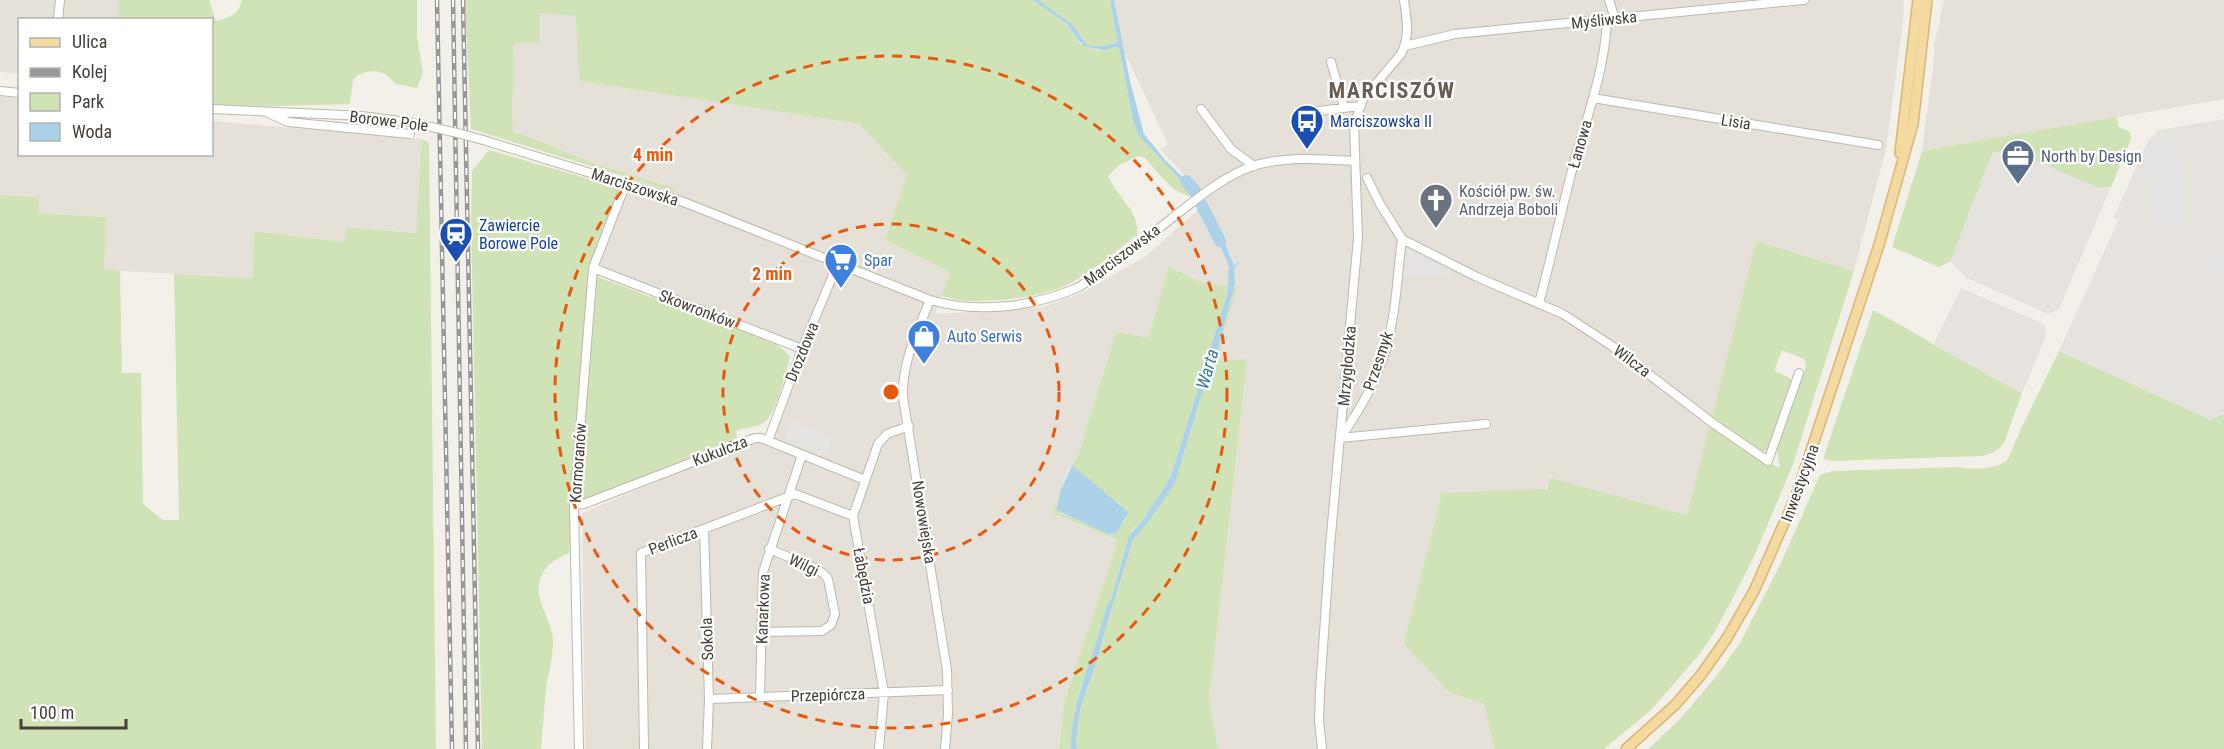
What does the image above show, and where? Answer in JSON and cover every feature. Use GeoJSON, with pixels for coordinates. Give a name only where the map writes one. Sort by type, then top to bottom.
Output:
{"type":"FeatureCollection","features":[{"type":"Feature","properties":{"kind":"main road","name":"Inwestycyjna"},"geometry":{"type":"LineString","coordinates":[[1897,176],[1918,0]]}},
{"type":"Feature","properties":{"kind":"main road","name":"Inwestycyjna"},"geometry":{"type":"LineString","coordinates":[[1626,749],[1675,705],[1701,675],[1741,614],[1767,564],[1796,496],[1879,245],[1913,124],[1927,0]]}},
{"type":"Feature","properties":{"kind":"street"},"geometry":{"type":"LineString","coordinates":[[58,18],[60,0]]}},
{"type":"Feature","properties":{"kind":"street"},"geometry":{"type":"LineString","coordinates":[[1404,0],[1407,24],[1405,46]]}},
{"type":"Feature","properties":{"kind":"street"},"geometry":{"type":"LineString","coordinates":[[1609,0],[1611,20]]}},
{"type":"Feature","properties":{"kind":"street","name":"Myśliwska"},"geometry":{"type":"LineString","coordinates":[[1405,46],[1455,34],[1804,0]]}},
{"type":"Feature","properties":{"kind":"street","name":"Łanowa"},"geometry":{"type":"LineString","coordinates":[[1539,303],[1611,20]]}},
{"type":"Feature","properties":{"kind":"street","name":"Mrzygłodzka"},"geometry":{"type":"LineString","coordinates":[[1322,749],[1319,721],[1320,691],[1358,238],[1354,124],[1359,106],[1405,46]]}},
{"type":"Feature","properties":{"kind":"street"},"geometry":{"type":"LineString","coordinates":[[1331,62],[1344,107]]}},
{"type":"Feature","properties":{"kind":"street"},"geometry":{"type":"LineString","coordinates":[[0,91],[18,93]]}},
{"type":"Feature","properties":{"kind":"street","name":"Lisia"},"geometry":{"type":"LineString","coordinates":[[1593,98],[1878,145]]}},
{"type":"Feature","properties":{"kind":"street"},"geometry":{"type":"LineString","coordinates":[[1319,111],[1359,106]]}},
{"type":"Feature","properties":{"kind":"street","name":"Borowe Pole"},"geometry":{"type":"LineString","coordinates":[[213,109],[386,118],[425,124],[506,147]]}},
{"type":"Feature","properties":{"kind":"street"},"geometry":{"type":"LineString","coordinates":[[1201,110],[1231,149],[1254,166]]}},
{"type":"Feature","properties":{"kind":"street","name":"Borowe Pole"},"geometry":{"type":"LineString","coordinates":[[268,112],[288,122],[410,134]]}},
{"type":"Feature","properties":{"kind":"street","name":"Marciszowska"},"geometry":{"type":"LineString","coordinates":[[506,147],[681,201],[930,300],[958,306],[1036,303],[1079,287],[1204,192],[1229,176],[1254,166],[1304,159],[1354,161]]}},
{"type":"Feature","properties":{"kind":"street"},"geometry":{"type":"LineString","coordinates":[[1367,178],[1402,239]]}},
{"type":"Feature","properties":{"kind":"street","name":"Kormoranów"},"geometry":{"type":"LineString","coordinates":[[579,749],[574,505],[593,268],[626,183]]}},
{"type":"Feature","properties":{"kind":"street","name":"Wilcza"},"geometry":{"type":"LineString","coordinates":[[1402,239],[1414,248],[1563,314],[1612,346],[1714,424],[1768,461],[1799,373]]}},
{"type":"Feature","properties":{"kind":"street","name":"Przesmyk"},"geometry":{"type":"LineString","coordinates":[[1340,438],[1361,407],[1384,355],[1402,239]]}},
{"type":"Feature","properties":{"kind":"street","name":"Drozdowa"},"geometry":{"type":"LineString","coordinates":[[768,441],[838,263]]}},
{"type":"Feature","properties":{"kind":"street","name":"Skowronków"},"geometry":{"type":"LineString","coordinates":[[593,268],[802,350]]}},
{"type":"Feature","properties":{"kind":"street","name":"Nowowiejska"},"geometry":{"type":"LineString","coordinates":[[930,300],[904,372],[903,397],[947,670],[945,749]]}},
{"type":"Feature","properties":{"kind":"street"},"geometry":{"type":"LineString","coordinates":[[1340,438],[1486,424]]}},
{"type":"Feature","properties":{"kind":"street","name":"Łabędzia"},"geometry":{"type":"LineString","coordinates":[[879,749],[884,693],[853,516],[878,444],[882,438],[909,426]]}},
{"type":"Feature","properties":{"kind":"street","name":"Kukułcza"},"geometry":{"type":"LineString","coordinates":[[574,505],[584,504],[755,438],[820,458],[865,480]]}},
{"type":"Feature","properties":{"kind":"street","name":"Kanarkowa"},"geometry":{"type":"LineString","coordinates":[[760,697],[763,572],[802,454]]}},
{"type":"Feature","properties":{"kind":"street"},"geometry":{"type":"LineString","coordinates":[[788,495],[795,494],[853,516]]}},
{"type":"Feature","properties":{"kind":"street","name":"Perlicza"},"geometry":{"type":"LineString","coordinates":[[644,749],[641,554],[788,495]]}},
{"type":"Feature","properties":{"kind":"street","name":"Sokola"},"geometry":{"type":"LineString","coordinates":[[704,529],[707,749]]}},
{"type":"Feature","properties":{"kind":"street","name":"Wilgi"},"geometry":{"type":"LineString","coordinates":[[761,632],[822,631],[831,626],[835,614],[828,579],[824,574],[769,549]]}},
{"type":"Feature","properties":{"kind":"street","name":"Przepiórcza"},"geometry":{"type":"LineString","coordinates":[[708,699],[948,690]]}},
{"type":"Feature","properties":{"kind":"shaded area"},"geometry":{"type":"Polygon","coordinates":[[[0,0],[119,0],[119,18],[18,18],[18,74],[0,72],[0,0]]]}},
{"type":"Feature","properties":{"kind":"shaded area"},"geometry":{"type":"Polygon","coordinates":[[[1112,0],[1904,0],[1886,149],[1854,271],[1756,241],[1688,515],[1550,479],[1449,692],[1484,704],[1494,749],[1218,749],[1209,702],[1246,359],[1220,362],[1222,340],[1237,288],[1202,283],[1170,266],[1149,339],[1116,332],[1078,456],[1068,470],[1052,513],[1118,540],[1064,703],[1059,749],[585,749],[582,513],[761,438],[768,440],[802,350],[593,268],[634,176],[595,164],[522,134],[514,133],[512,117],[514,43],[538,13],[576,16],[579,81],[859,124],[907,175],[885,240],[950,272],[935,314],[1044,307],[1084,292],[1146,256],[1208,201],[1160,149],[1168,144],[1121,45],[1112,0]]]}},
{"type":"Feature","properties":{"kind":"shaded area"},"geometry":{"type":"Polygon","coordinates":[[[1944,0],[2224,0],[2224,99],[1922,151],[1934,46],[1944,0]]]}},
{"type":"Feature","properties":{"kind":"shaded area"},"geometry":{"type":"Polygon","coordinates":[[[0,96],[18,99],[18,156],[213,156],[213,121],[422,139],[417,233],[346,227],[345,242],[255,231],[253,278],[104,270],[106,217],[39,213],[37,197],[0,195],[0,96]]]}},
{"type":"Feature","properties":{"kind":"shaded area"},"geometry":{"type":"Polygon","coordinates":[[[2224,119],[2224,414],[2211,420],[2059,351],[2119,219],[2113,219],[2148,141],[2159,130],[2224,119]]]}},
{"type":"Feature","properties":{"kind":"shaded area"},"geometry":{"type":"Polygon","coordinates":[[[2174,136],[2189,220],[2162,225],[2156,219],[2144,151],[2148,141],[2174,136]]]}},
{"type":"Feature","properties":{"kind":"shaded area"},"geometry":{"type":"Polygon","coordinates":[[[2010,150],[2097,187],[2111,187],[2059,309],[2048,314],[1965,277],[1951,261],[1992,153],[2010,150]]]}},
{"type":"Feature","properties":{"kind":"shaded area"},"geometry":{"type":"Polygon","coordinates":[[[1404,247],[1452,270],[1450,278],[1401,274],[1404,247]]]}},
{"type":"Feature","properties":{"kind":"shaded area"},"geometry":{"type":"Polygon","coordinates":[[[2205,259],[2224,261],[2224,276],[2202,266],[2205,259]]]}},
{"type":"Feature","properties":{"kind":"shaded area"},"geometry":{"type":"Polygon","coordinates":[[[1961,288],[2044,324],[2047,334],[2022,393],[1970,367],[1934,343],[1961,288]]]}},
{"type":"Feature","properties":{"kind":"shaded area"},"geometry":{"type":"Polygon","coordinates":[[[791,421],[833,436],[826,456],[784,439],[791,421]]]}},
{"type":"Feature","properties":{"kind":"green space"},"geometry":{"type":"Polygon","coordinates":[[[119,0],[209,0],[216,21],[233,15],[242,0],[417,0],[417,37],[423,72],[417,88],[396,84],[385,74],[375,71],[358,75],[353,80],[350,104],[246,107],[213,104],[213,18],[119,18],[119,0]]]}},
{"type":"Feature","properties":{"kind":"green space"},"geometry":{"type":"Polygon","coordinates":[[[465,0],[1033,0],[1066,24],[1080,44],[1097,50],[1119,48],[1138,135],[1194,194],[1192,197],[1177,191],[1145,158],[1139,156],[1119,165],[1108,176],[1132,211],[1137,235],[1095,267],[1069,284],[1035,295],[969,301],[941,296],[950,272],[885,240],[907,175],[859,124],[579,81],[576,16],[539,13],[539,43],[514,43],[512,117],[514,133],[522,134],[595,164],[674,188],[675,192],[471,129],[465,0]]]}},
{"type":"Feature","properties":{"kind":"green space"},"geometry":{"type":"Polygon","coordinates":[[[1038,0],[1110,0],[1118,43],[1101,46],[1087,45],[1072,24],[1038,0]]]}},
{"type":"Feature","properties":{"kind":"green space"},"geometry":{"type":"Polygon","coordinates":[[[2116,117],[2119,127],[2130,132],[2131,139],[2111,187],[2097,187],[2010,150],[1992,153],[1951,261],[1939,267],[1892,247],[1922,151],[2116,117]]]}},
{"type":"Feature","properties":{"kind":"green space"},"geometry":{"type":"Polygon","coordinates":[[[422,139],[429,143],[436,749],[0,749],[0,195],[38,197],[39,213],[106,217],[104,269],[120,271],[122,373],[141,373],[143,504],[163,520],[179,520],[174,274],[253,278],[254,231],[344,242],[346,227],[416,233],[422,139]]]}},
{"type":"Feature","properties":{"kind":"green space"},"geometry":{"type":"Polygon","coordinates":[[[489,150],[617,187],[618,190],[588,272],[569,553],[548,566],[540,580],[539,596],[553,643],[541,749],[482,749],[471,219],[472,171],[489,150]]]}},
{"type":"Feature","properties":{"kind":"green space"},"geometry":{"type":"Polygon","coordinates":[[[1756,241],[1854,271],[1792,467],[1752,561],[1717,628],[1699,655],[1651,710],[1604,749],[1494,749],[1484,704],[1449,692],[1404,644],[1442,493],[1547,489],[1550,478],[1687,515],[1710,425],[1754,456],[1780,468],[1777,449],[1806,367],[1804,359],[1782,350],[1774,371],[1788,377],[1793,382],[1770,448],[1763,452],[1759,450],[1712,417],[1756,241]]]}},
{"type":"Feature","properties":{"kind":"green space"},"geometry":{"type":"Polygon","coordinates":[[[1169,266],[1202,283],[1227,286],[1227,295],[1175,465],[1164,488],[1145,517],[1132,531],[1125,549],[1075,710],[1071,749],[1059,749],[1064,703],[1118,540],[1052,513],[1061,489],[1056,506],[1061,513],[1112,535],[1126,519],[1120,504],[1103,493],[1072,465],[1078,456],[1116,332],[1149,338],[1169,266]]]}},
{"type":"Feature","properties":{"kind":"green space"},"geometry":{"type":"Polygon","coordinates":[[[598,277],[775,344],[790,357],[776,402],[764,423],[736,431],[737,438],[586,500],[580,497],[579,493],[595,279],[598,277]]]}},
{"type":"Feature","properties":{"kind":"green space"},"geometry":{"type":"Polygon","coordinates":[[[1237,287],[1222,340],[1220,361],[1247,359],[1209,701],[1218,749],[1078,749],[1076,744],[1082,703],[1133,540],[1150,520],[1175,483],[1202,393],[1206,388],[1207,374],[1218,349],[1234,288],[1237,287]]]}},
{"type":"Feature","properties":{"kind":"green space"},"geometry":{"type":"Polygon","coordinates":[[[1873,310],[2022,393],[2004,443],[1999,448],[1982,456],[1831,461],[1823,459],[1873,310]]]}},
{"type":"Feature","properties":{"kind":"green space"},"geometry":{"type":"Polygon","coordinates":[[[2059,351],[2211,420],[2224,414],[2224,749],[1648,749],[1680,719],[1715,678],[1740,643],[1781,563],[1820,475],[1833,471],[1983,468],[2007,461],[2059,351]]]}},
{"type":"Feature","properties":{"kind":"water"},"geometry":{"type":"Polygon","coordinates":[[[1033,0],[1038,0],[1072,24],[1087,45],[1101,46],[1118,43],[1110,0],[1114,0],[1130,81],[1144,134],[1166,161],[1197,191],[1194,194],[1138,135],[1119,48],[1103,50],[1083,46],[1067,24],[1033,0]]]}},
{"type":"Feature","properties":{"kind":"water"},"geometry":{"type":"Polygon","coordinates":[[[1218,225],[1234,266],[1239,262],[1234,269],[1235,284],[1218,349],[1207,374],[1207,385],[1202,393],[1175,483],[1150,520],[1133,540],[1082,703],[1076,744],[1078,749],[1071,749],[1079,695],[1106,608],[1111,600],[1129,536],[1145,517],[1173,470],[1227,295],[1229,266],[1215,234],[1209,228],[1218,225]]]}},
{"type":"Feature","properties":{"kind":"water"},"geometry":{"type":"Polygon","coordinates":[[[1072,465],[1127,511],[1128,514],[1115,534],[1108,534],[1056,510],[1061,489],[1072,465]]]}},
{"type":"Feature","properties":{"kind":"waterway","name":"Warta"},"geometry":{"type":"LineString","coordinates":[[1186,181],[1194,190],[1220,241]]}},
{"type":"Feature","properties":{"kind":"railway"},"geometry":{"type":"LineString","coordinates":[[437,0],[452,749]]}},
{"type":"Feature","properties":{"kind":"railway"},"geometry":{"type":"LineString","coordinates":[[453,0],[466,749]]}},
{"type":"Feature","properties":{"kind":"railway"},"geometry":{"type":"LineString","coordinates":[[463,0],[478,749]]}},
{"type":"Feature","properties":{"kind":"place","name":"Marciszowska II"},"geometry":{"type":"Point","coordinates":[1307,150]}},
{"type":"Feature","properties":{"kind":"place","name":"North by Design"},"geometry":{"type":"Point","coordinates":[2018,185]}},
{"type":"Feature","properties":{"kind":"place","name":"Kościół pw. św. Andrzeja Boboli"},"geometry":{"type":"Point","coordinates":[1436,229]}},
{"type":"Feature","properties":{"kind":"place","name":"Zawiercie Borowe Pole"},"geometry":{"type":"Point","coordinates":[456,263]}},
{"type":"Feature","properties":{"kind":"place","name":"Spar"},"geometry":{"type":"Point","coordinates":[841,289]}},
{"type":"Feature","properties":{"kind":"place","name":"Auto Serwis"},"geometry":{"type":"Point","coordinates":[924,365]}},
{"type":"Feature","properties":{"kind":"district","name":"MARCISZÓW"},"geometry":{"type":"Point","coordinates":[1392,90]}}]}
